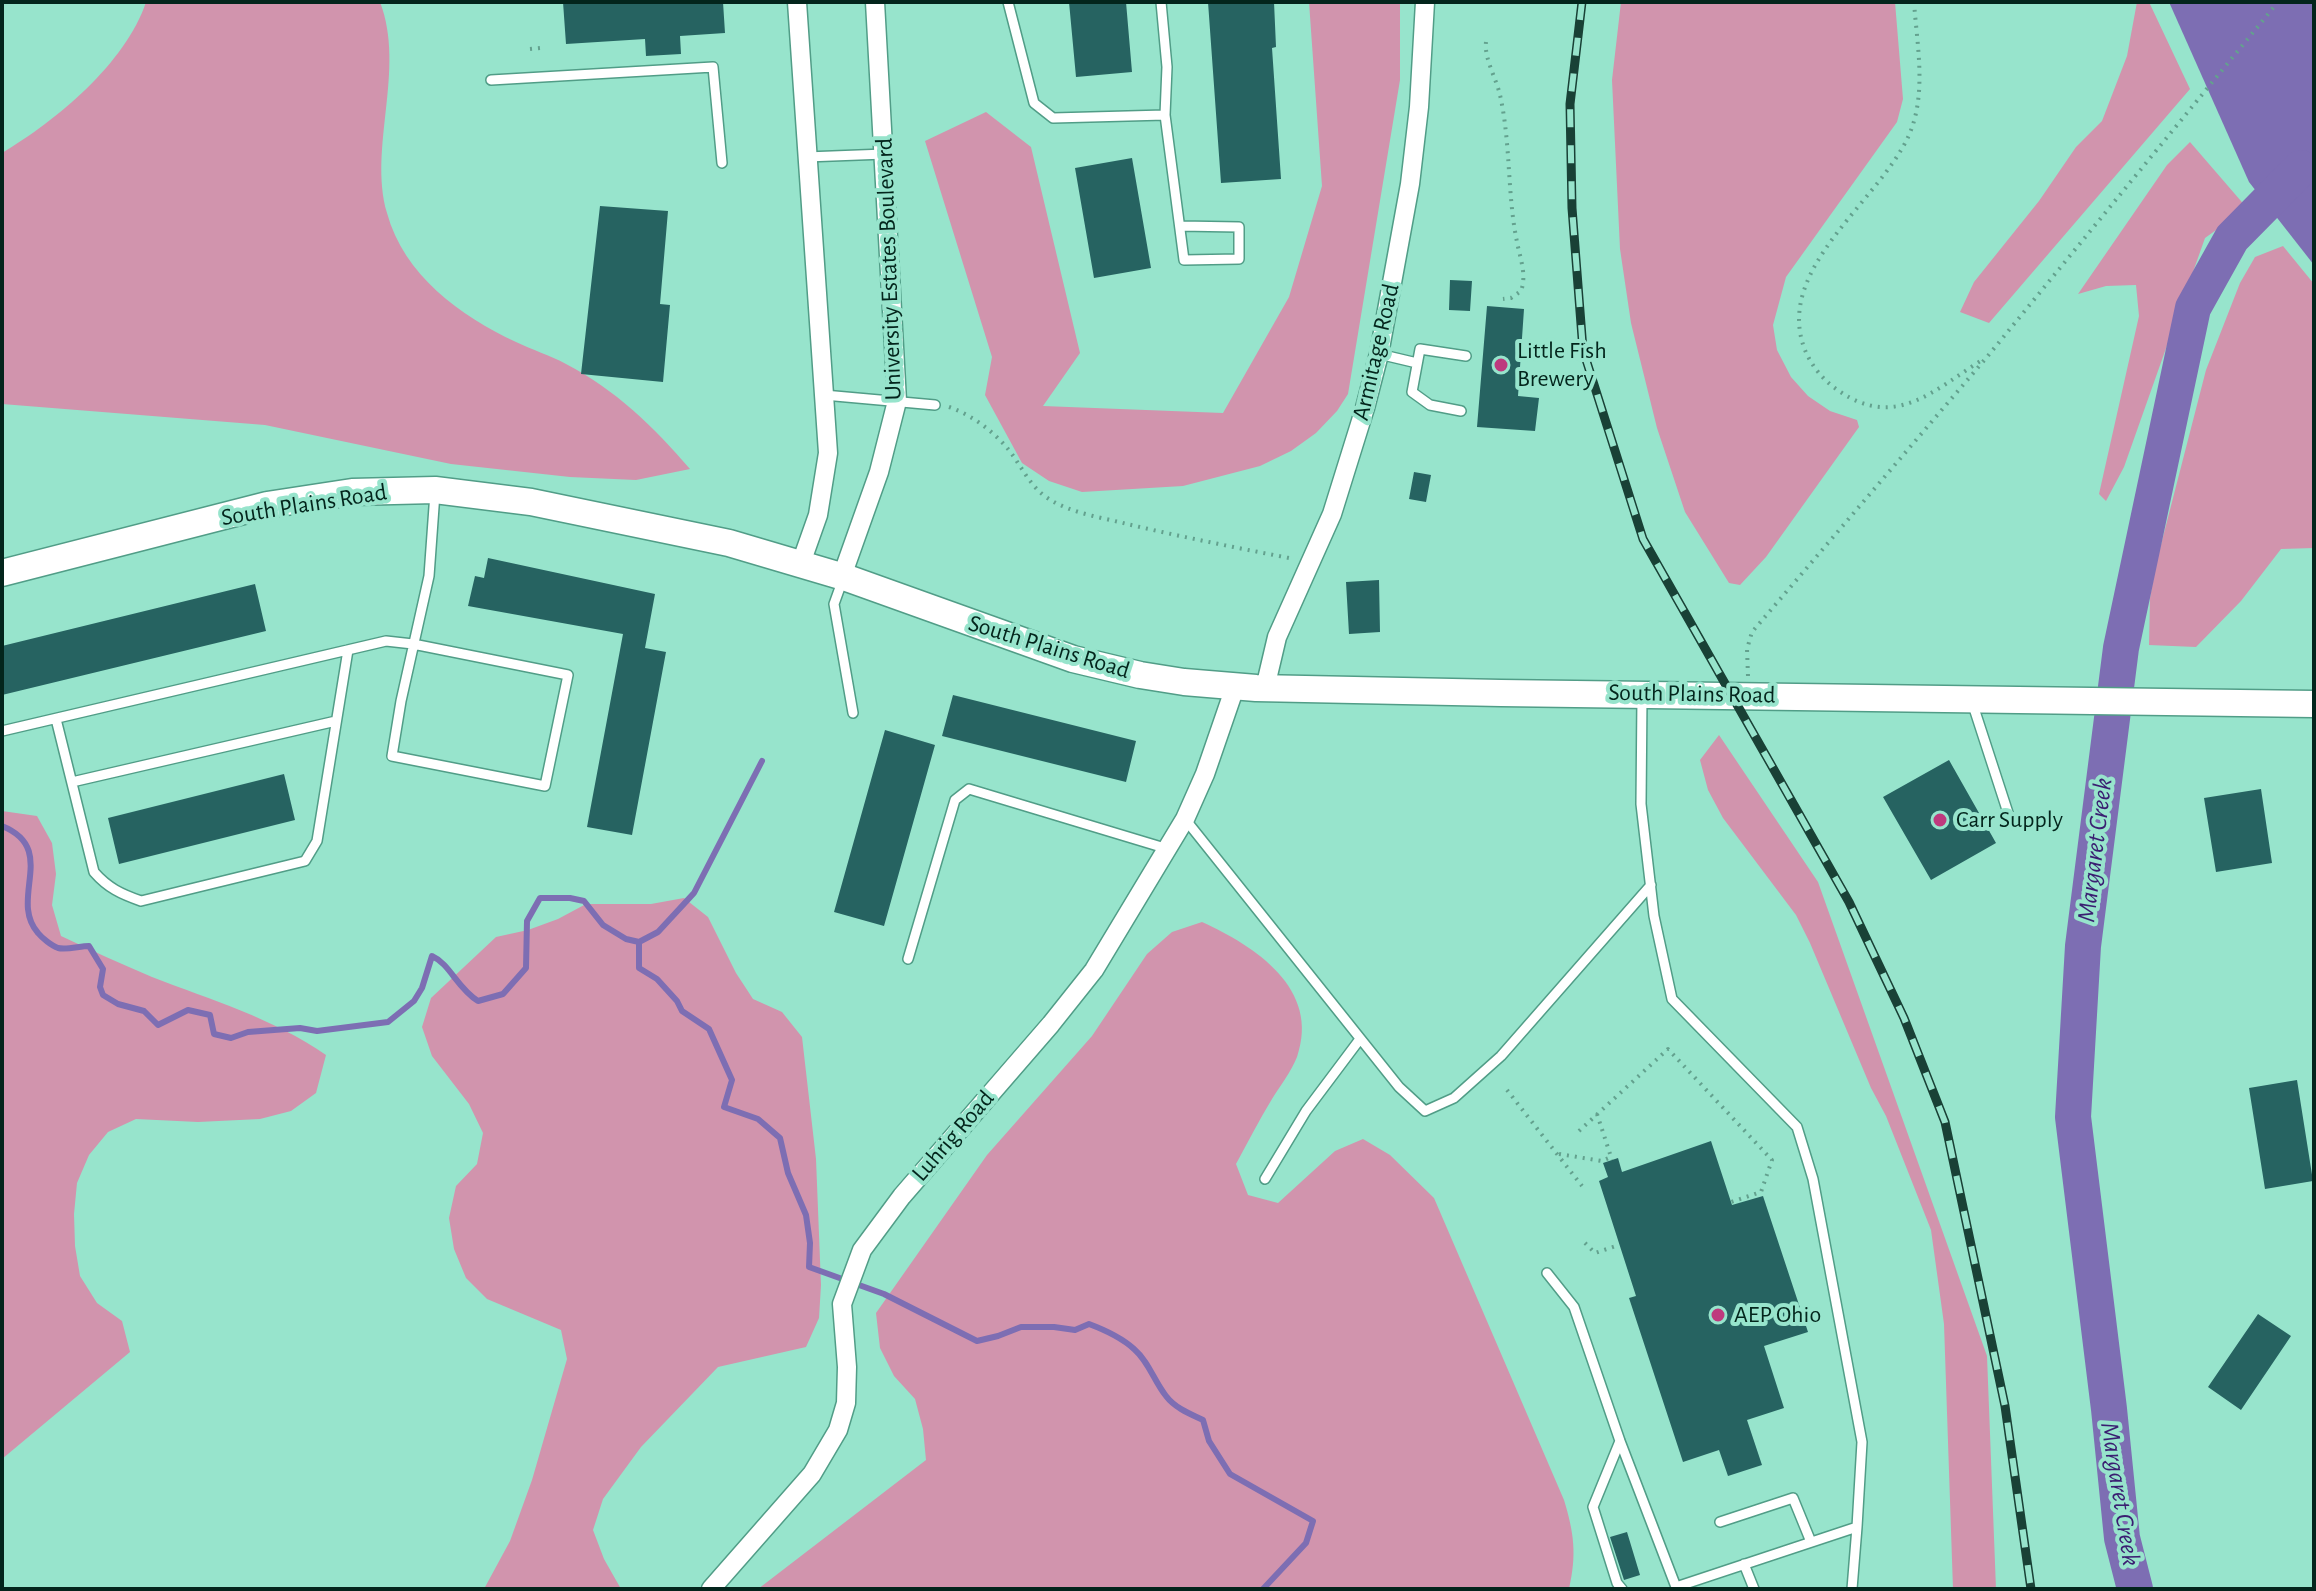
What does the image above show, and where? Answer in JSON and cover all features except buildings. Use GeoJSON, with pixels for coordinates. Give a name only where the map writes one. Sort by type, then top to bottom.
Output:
{"type":"FeatureCollection","features":[{"type":"Feature","properties":{"kind":"main road","name":"South Plains Road"},"geometry":{"type":"LineString","coordinates":[[2,573],[267,505],[352,492],[435,490],[531,502],[662,528],[801,563],[1073,659],[1140,675],[1235,687],[2314,704]]}},
{"type":"Feature","properties":{"kind":"street"},"geometry":{"type":"LineString","coordinates":[[797,2],[828,453],[818,515],[801,563]]}},
{"type":"Feature","properties":{"kind":"street","name":"University Estates Boulevard"},"geometry":{"type":"LineString","coordinates":[[843,577],[879,472],[897,401],[875,2]]}},
{"type":"Feature","properties":{"kind":"street","name":"Armitage Road"},"geometry":{"type":"LineString","coordinates":[[1265,688],[1277,637],[1332,514],[1379,354],[1410,184],[1419,107],[1425,2]]}},
{"type":"Feature","properties":{"kind":"street","name":"Luhrig Road"},"geometry":{"type":"LineString","coordinates":[[711,1589],[812,1474],[838,1430],[846,1403],[847,1367],[842,1304],[862,1250],[902,1196],[1094,970],[1185,819],[1205,774],[1235,687]]}},
{"type":"Feature","properties":{"kind":"lane"},"geometry":{"type":"LineString","coordinates":[[1008,2],[1034,103],[1045,115],[1053,118],[1165,115]]}},
{"type":"Feature","properties":{"kind":"lane"},"geometry":{"type":"LineString","coordinates":[[1161,2],[1167,67],[1165,115],[1184,260],[1239,259],[1239,227],[1180,226]]}},
{"type":"Feature","properties":{"kind":"lane"},"geometry":{"type":"LineString","coordinates":[[491,80],[713,67],[722,163]]}},
{"type":"Feature","properties":{"kind":"lane"},"geometry":{"type":"LineString","coordinates":[[806,157],[885,154]]}},
{"type":"Feature","properties":{"kind":"lane"},"geometry":{"type":"LineString","coordinates":[[1461,411],[1430,405],[1412,392],[1420,349],[1466,356]]}},
{"type":"Feature","properties":{"kind":"lane"},"geometry":{"type":"LineString","coordinates":[[1379,354],[1417,363]]}},
{"type":"Feature","properties":{"kind":"lane"},"geometry":{"type":"LineString","coordinates":[[824,395],[935,405]]}},
{"type":"Feature","properties":{"kind":"lane"},"geometry":{"type":"LineString","coordinates":[[2,731],[386,641],[413,644],[568,675],[545,786],[392,756],[413,644],[429,576],[435,490]]}},
{"type":"Feature","properties":{"kind":"lane"},"geometry":{"type":"LineString","coordinates":[[843,577],[834,604],[853,713]]}},
{"type":"Feature","properties":{"kind":"lane"},"geometry":{"type":"LineString","coordinates":[[56,719],[94,872],[119,894],[141,901],[305,861],[317,841],[348,650]]}},
{"type":"Feature","properties":{"kind":"lane"},"geometry":{"type":"LineString","coordinates":[[1642,693],[1641,804],[1654,916],[1672,999],[1797,1127],[1809,1163],[1862,1442],[1852,1589]]}},
{"type":"Feature","properties":{"kind":"lane"},"geometry":{"type":"LineString","coordinates":[[1971,699],[2011,822]]}},
{"type":"Feature","properties":{"kind":"lane"},"geometry":{"type":"LineString","coordinates":[[72,782],[336,721]]}},
{"type":"Feature","properties":{"kind":"lane"},"geometry":{"type":"LineString","coordinates":[[908,959],[955,800],[969,789],[1168,849]]}},
{"type":"Feature","properties":{"kind":"lane"},"geometry":{"type":"LineString","coordinates":[[1185,819],[1399,1087],[1425,1111],[1454,1098],[1501,1056],[1651,885]]}},
{"type":"Feature","properties":{"kind":"lane"},"geometry":{"type":"LineString","coordinates":[[1265,1179],[1306,1111],[1360,1039]]}},
{"type":"Feature","properties":{"kind":"lane"},"geometry":{"type":"LineString","coordinates":[[1547,1273],[1574,1307],[1675,1588],[1698,1585],[1744,1564],[1857,1527]]}},
{"type":"Feature","properties":{"kind":"lane"},"geometry":{"type":"LineString","coordinates":[[1620,1441],[1593,1507],[1617,1583],[1622,1589]]}},
{"type":"Feature","properties":{"kind":"lane"},"geometry":{"type":"LineString","coordinates":[[1720,1522],[1793,1498],[1811,1542]]}},
{"type":"Feature","properties":{"kind":"lane"},"geometry":{"type":"LineString","coordinates":[[1744,1564],[1754,1589]]}},
{"type":"Feature","properties":{"kind":"path"},"geometry":{"type":"LineString","coordinates":[[1914,2],[1919,78],[1916,111],[1909,135],[1814,267],[1803,289],[1798,309],[1799,335],[1813,365],[1830,385],[1874,407],[1904,406],[1987,357]]}},
{"type":"Feature","properties":{"kind":"path"},"geometry":{"type":"LineString","coordinates":[[1749,695],[1747,649],[1752,632],[1987,357],[2278,2]]}},
{"type":"Feature","properties":{"kind":"path"},"geometry":{"type":"LineString","coordinates":[[1486,42],[1485,49],[1496,78],[1506,124],[1510,201],[1524,278],[1521,291],[1503,299]]}},
{"type":"Feature","properties":{"kind":"path"},"geometry":{"type":"LineString","coordinates":[[530,49],[540,48]]}},
{"type":"Feature","properties":{"kind":"path"},"geometry":{"type":"LineString","coordinates":[[935,405],[972,417],[1008,450],[1034,486],[1063,506],[1147,528],[1311,562]]}},
{"type":"Feature","properties":{"kind":"path"},"geometry":{"type":"LineString","coordinates":[[1579,1131],[1668,1049],[1772,1160],[1761,1192],[1731,1202]]}},
{"type":"Feature","properties":{"kind":"path"},"geometry":{"type":"LineString","coordinates":[[1507,1090],[1582,1186]]}},
{"type":"Feature","properties":{"kind":"path"},"geometry":{"type":"LineString","coordinates":[[1556,1153],[1602,1161],[1611,1158],[1597,1114]]}},
{"type":"Feature","properties":{"kind":"path"},"geometry":{"type":"LineString","coordinates":[[1585,1243],[1595,1253],[1619,1245]]}},
{"type":"Feature","properties":{"kind":"shaded area"},"geometry":{"type":"Polygon","coordinates":[[[146,2],[380,2],[387,28],[389,54],[382,188],[387,213],[406,256],[437,291],[475,320],[566,364],[601,385],[648,424],[690,469],[636,480],[570,477],[451,464],[265,425],[2,404],[2,153],[44,124],[87,88],[123,47],[146,2]]]}},
{"type":"Feature","properties":{"kind":"shaded area"},"geometry":{"type":"Polygon","coordinates":[[[1309,2],[1400,2],[1400,80],[1348,394],[1316,433],[1291,451],[1260,466],[1183,486],[1082,492],[1049,481],[1022,463],[985,395],[992,357],[925,141],[986,112],[1031,147],[1080,353],[1043,406],[1223,413],[1289,297],[1322,186],[1309,2]]]}},
{"type":"Feature","properties":{"kind":"shaded area"},"geometry":{"type":"Polygon","coordinates":[[[1621,2],[1895,2],[1903,99],[1897,122],[1786,277],[1773,325],[1777,350],[1791,377],[1808,396],[1830,411],[1857,420],[1859,427],[1766,557],[1740,585],[1729,583],[1685,512],[1657,428],[1631,323],[1620,249],[1612,80],[1621,2]]]}},
{"type":"Feature","properties":{"kind":"shaded area"},"geometry":{"type":"Polygon","coordinates":[[[2137,2],[2149,2],[2190,89],[1989,323],[1960,312],[1974,282],[2039,201],[2076,147],[2102,121],[2127,56],[2137,2]]]}},
{"type":"Feature","properties":{"kind":"shaded area"},"geometry":{"type":"Polygon","coordinates":[[[2169,2],[2314,2],[2314,265],[2249,182],[2169,2]]]}},
{"type":"Feature","properties":{"kind":"shaded area"},"geometry":{"type":"Polygon","coordinates":[[[2190,142],[2247,208],[2205,238],[2124,467],[2106,501],[2099,494],[2139,316],[2136,285],[2106,286],[2078,294],[2167,165],[2190,142]]]}},
{"type":"Feature","properties":{"kind":"shaded area"},"geometry":{"type":"Polygon","coordinates":[[[2283,246],[2314,284],[2314,548],[2281,549],[2241,601],[2196,647],[2149,645],[2150,598],[2156,564],[2206,370],[2240,283],[2255,257],[2283,246]]]}},
{"type":"Feature","properties":{"kind":"shaded area"},"geometry":{"type":"Polygon","coordinates":[[[1719,735],[1818,882],[1987,1356],[1996,1589],[1953,1589],[1944,1324],[1931,1230],[1886,1116],[1796,915],[1723,818],[1708,790],[1700,760],[1719,735]]]}},
{"type":"Feature","properties":{"kind":"shaded area"},"geometry":{"type":"Polygon","coordinates":[[[2,811],[37,816],[52,843],[56,874],[52,905],[61,936],[152,977],[263,1020],[326,1055],[316,1093],[291,1111],[260,1119],[198,1122],[136,1119],[108,1132],[89,1155],[77,1183],[74,1214],[80,1276],[97,1303],[122,1321],[130,1352],[2,1459],[2,811]]]}},
{"type":"Feature","properties":{"kind":"shaded area"},"geometry":{"type":"Polygon","coordinates":[[[684,898],[708,917],[753,999],[782,1012],[802,1037],[816,1159],[821,1285],[819,1318],[806,1347],[718,1367],[641,1447],[603,1499],[593,1530],[604,1559],[621,1589],[484,1589],[510,1541],[532,1480],[567,1359],[561,1330],[487,1299],[466,1278],[454,1249],[449,1218],[456,1186],[477,1164],[483,1133],[469,1104],[432,1056],[422,1027],[431,998],[496,937],[558,919],[586,904],[651,904],[684,898]]]}},
{"type":"Feature","properties":{"kind":"shaded area"},"geometry":{"type":"Polygon","coordinates":[[[1202,922],[1262,957],[1291,991],[1300,1011],[1302,1033],[1297,1057],[1236,1164],[1248,1195],[1278,1203],[1335,1151],[1363,1139],[1390,1155],[1434,1198],[1564,1500],[1573,1544],[1569,1589],[758,1589],[926,1460],[923,1429],[915,1399],[894,1376],[880,1348],[876,1313],[987,1155],[1092,1036],[1147,954],[1172,932],[1202,922]]]}},
{"type":"Feature","properties":{"kind":"waterway","name":"Margaret Creek"},"geometry":{"type":"LineString","coordinates":[[2135,1589],[2122,1538],[2073,1117],[2083,946],[2121,648],[2193,308],[2232,238],[2301,168]]}},
{"type":"Feature","properties":{"kind":"waterway"},"geometry":{"type":"LineString","coordinates":[[639,942],[658,932],[694,893],[762,761]]}},
{"type":"Feature","properties":{"kind":"waterway"},"geometry":{"type":"LineString","coordinates":[[2,826],[19,836],[31,861],[30,920],[38,933],[58,948],[89,946],[103,969],[100,987],[103,995],[118,1004],[144,1011],[158,1025],[188,1010],[210,1015],[214,1034],[231,1038],[248,1032],[300,1028],[317,1031],[388,1022],[414,1001],[422,988],[432,956],[478,1001],[503,994],[526,968],[527,921],[540,898],[584,901],[603,925],[626,939],[639,942],[639,968],[657,979],[682,1011],[709,1029],[732,1080],[724,1107],[758,1119],[780,1138],[788,1173],[806,1215],[809,1267],[884,1294],[977,1341],[1021,1327],[1075,1330],[1089,1324],[1124,1341],[1144,1360],[1170,1400],[1203,1420],[1209,1441],[1230,1474],[1313,1521],[1306,1543],[1263,1589]]}},
{"type":"Feature","properties":{"kind":"railway"},"geometry":{"type":"LineString","coordinates":[[1582,2],[1570,104],[1572,208],[1583,350],[1643,539],[1849,902],[1904,1018],[1945,1122],[2005,1406],[2031,1589]]}},
{"type":"Feature","properties":{"kind":"place","name":"Little Fish Brewery"},"geometry":{"type":"Point","coordinates":[1501,365]}},
{"type":"Feature","properties":{"kind":"place","name":"Carr Supply"},"geometry":{"type":"Point","coordinates":[1940,820]}},
{"type":"Feature","properties":{"kind":"place","name":"AEP Ohio"},"geometry":{"type":"Point","coordinates":[1718,1315]}}]}
